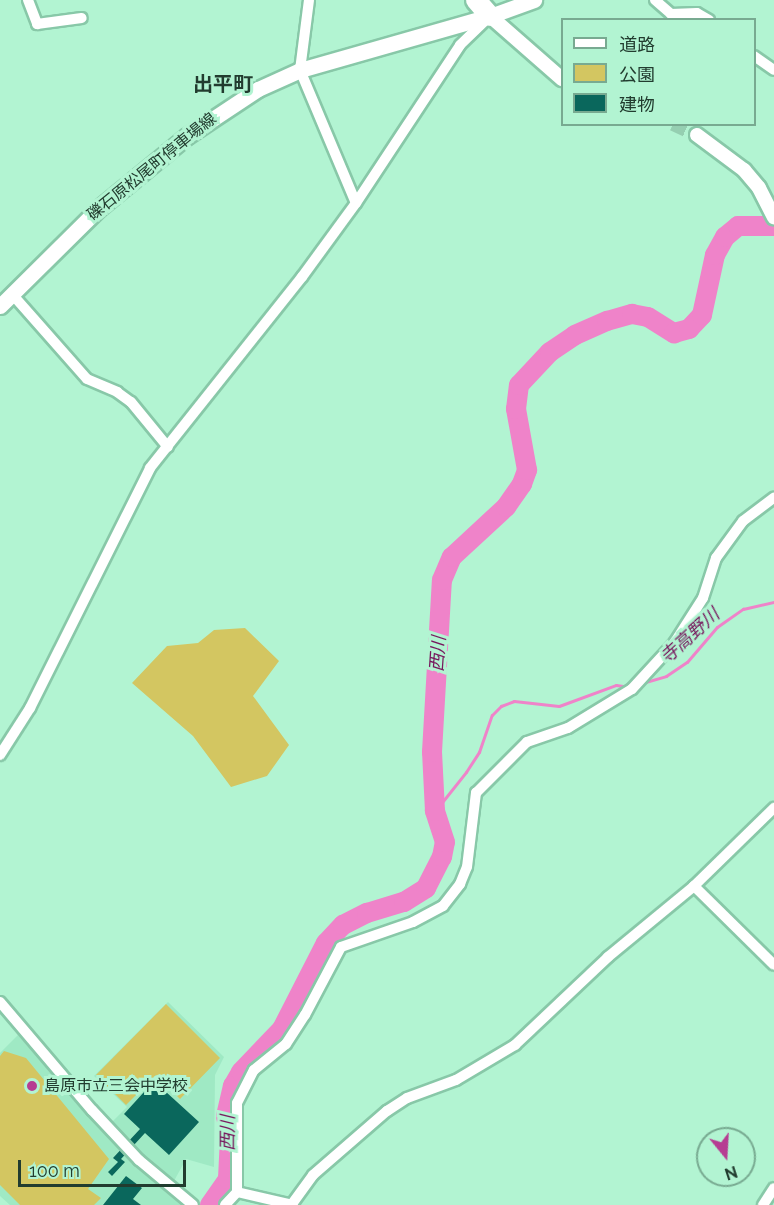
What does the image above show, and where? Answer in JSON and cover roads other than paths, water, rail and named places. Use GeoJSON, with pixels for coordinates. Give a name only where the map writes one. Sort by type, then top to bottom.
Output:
{"type":"FeatureCollection","features":[{"type":"Feature","properties":{"kind":"highway"},"geometry":{"type":"LineString","coordinates":[[476,0],[488,8]]}},
{"type":"Feature","properties":{"kind":"main road","name":"礫石原松尾町停車場線"},"geometry":{"type":"LineString","coordinates":[[0,306],[98,209],[187,136],[258,89],[300,70],[488,8],[534,0]]}},
{"type":"Feature","properties":{"kind":"street"},"geometry":{"type":"LineString","coordinates":[[28,0],[37,24],[82,18]]}},
{"type":"Feature","properties":{"kind":"street"},"geometry":{"type":"LineString","coordinates":[[309,0],[300,70],[356,203]]}},
{"type":"Feature","properties":{"kind":"street"},"geometry":{"type":"LineString","coordinates":[[655,0],[671,14],[697,13],[706,18]]}},
{"type":"Feature","properties":{"kind":"street"},"geometry":{"type":"LineString","coordinates":[[0,755],[30,708],[139,487],[206,395],[302,277],[356,203],[460,45],[488,8],[561,78]]}},
{"type":"Feature","properties":{"kind":"street"},"geometry":{"type":"LineString","coordinates":[[756,57],[774,70]]}},
{"type":"Feature","properties":{"kind":"street"},"geometry":{"type":"LineString","coordinates":[[697,135],[744,170],[759,188],[772,212]]}},
{"type":"Feature","properties":{"kind":"street"},"geometry":{"type":"LineString","coordinates":[[12,294],[87,379],[117,392],[131,402],[168,447]]}},
{"type":"Feature","properties":{"kind":"street"},"geometry":{"type":"LineString","coordinates":[[225,1205],[237,1192],[237,1103],[254,1070],[286,1044],[305,1015],[341,946],[413,922],[443,906],[460,884],[466,867],[476,793],[527,742],[575,725],[632,689],[675,642],[703,598],[716,558],[743,521],[774,498]]}},
{"type":"Feature","properties":{"kind":"street"},"geometry":{"type":"LineString","coordinates":[[237,1192],[292,1205],[314,1175],[357,1134],[407,1098],[456,1080],[515,1045],[608,957],[694,886],[774,808]]}},
{"type":"Feature","properties":{"kind":"street"},"geometry":{"type":"LineString","coordinates":[[694,886],[774,964]]}},
{"type":"Feature","properties":{"kind":"street"},"geometry":{"type":"LineString","coordinates":[[0,1002],[92,1110],[139,1160],[193,1205]]}},
{"type":"Feature","properties":{"kind":"street"},"geometry":{"type":"LineString","coordinates":[[763,1205],[774,1188]]}},
{"type":"Feature","properties":{"kind":"waterway","name":"西川"},"geometry":{"type":"LineString","coordinates":[[210,1205],[228,1179],[230,1137],[226,1116],[233,1086],[241,1072],[282,1029],[326,943],[343,925],[367,913],[404,902],[426,888],[442,857],[445,842],[435,811],[432,752],[442,580],[452,557],[506,507],[522,484],[527,470],[516,409],[519,385],[550,352],[575,335],[607,321],[632,314],[648,317],[674,333],[689,329],[702,315],[715,255],[725,237],[738,226],[774,226]]}},
{"type":"Feature","properties":{"kind":"waterway","name":"寺高野川"},"geometry":{"type":"LineString","coordinates":[[642,683],[666,676],[687,662],[717,627],[743,609],[774,602]]}},
{"type":"Feature","properties":{"kind":"waterway","name":"寺高野川"},"geometry":{"type":"LineString","coordinates":[[435,811],[479,752],[492,715],[501,706],[514,701],[559,706],[616,685],[630,687]]}},
{"type":"Feature","properties":{"kind":"tunnel"},"geometry":{"type":"LineString","coordinates":[[677,126],[697,135]]}},
{"type":"Feature","properties":{"kind":"place","name":"島原市立三会中学校"},"geometry":{"type":"Point","coordinates":[32,1086]}},
{"type":"Feature","properties":{"kind":"district","name":"出平町"},"geometry":{"type":"Point","coordinates":[223,84]}}]}
